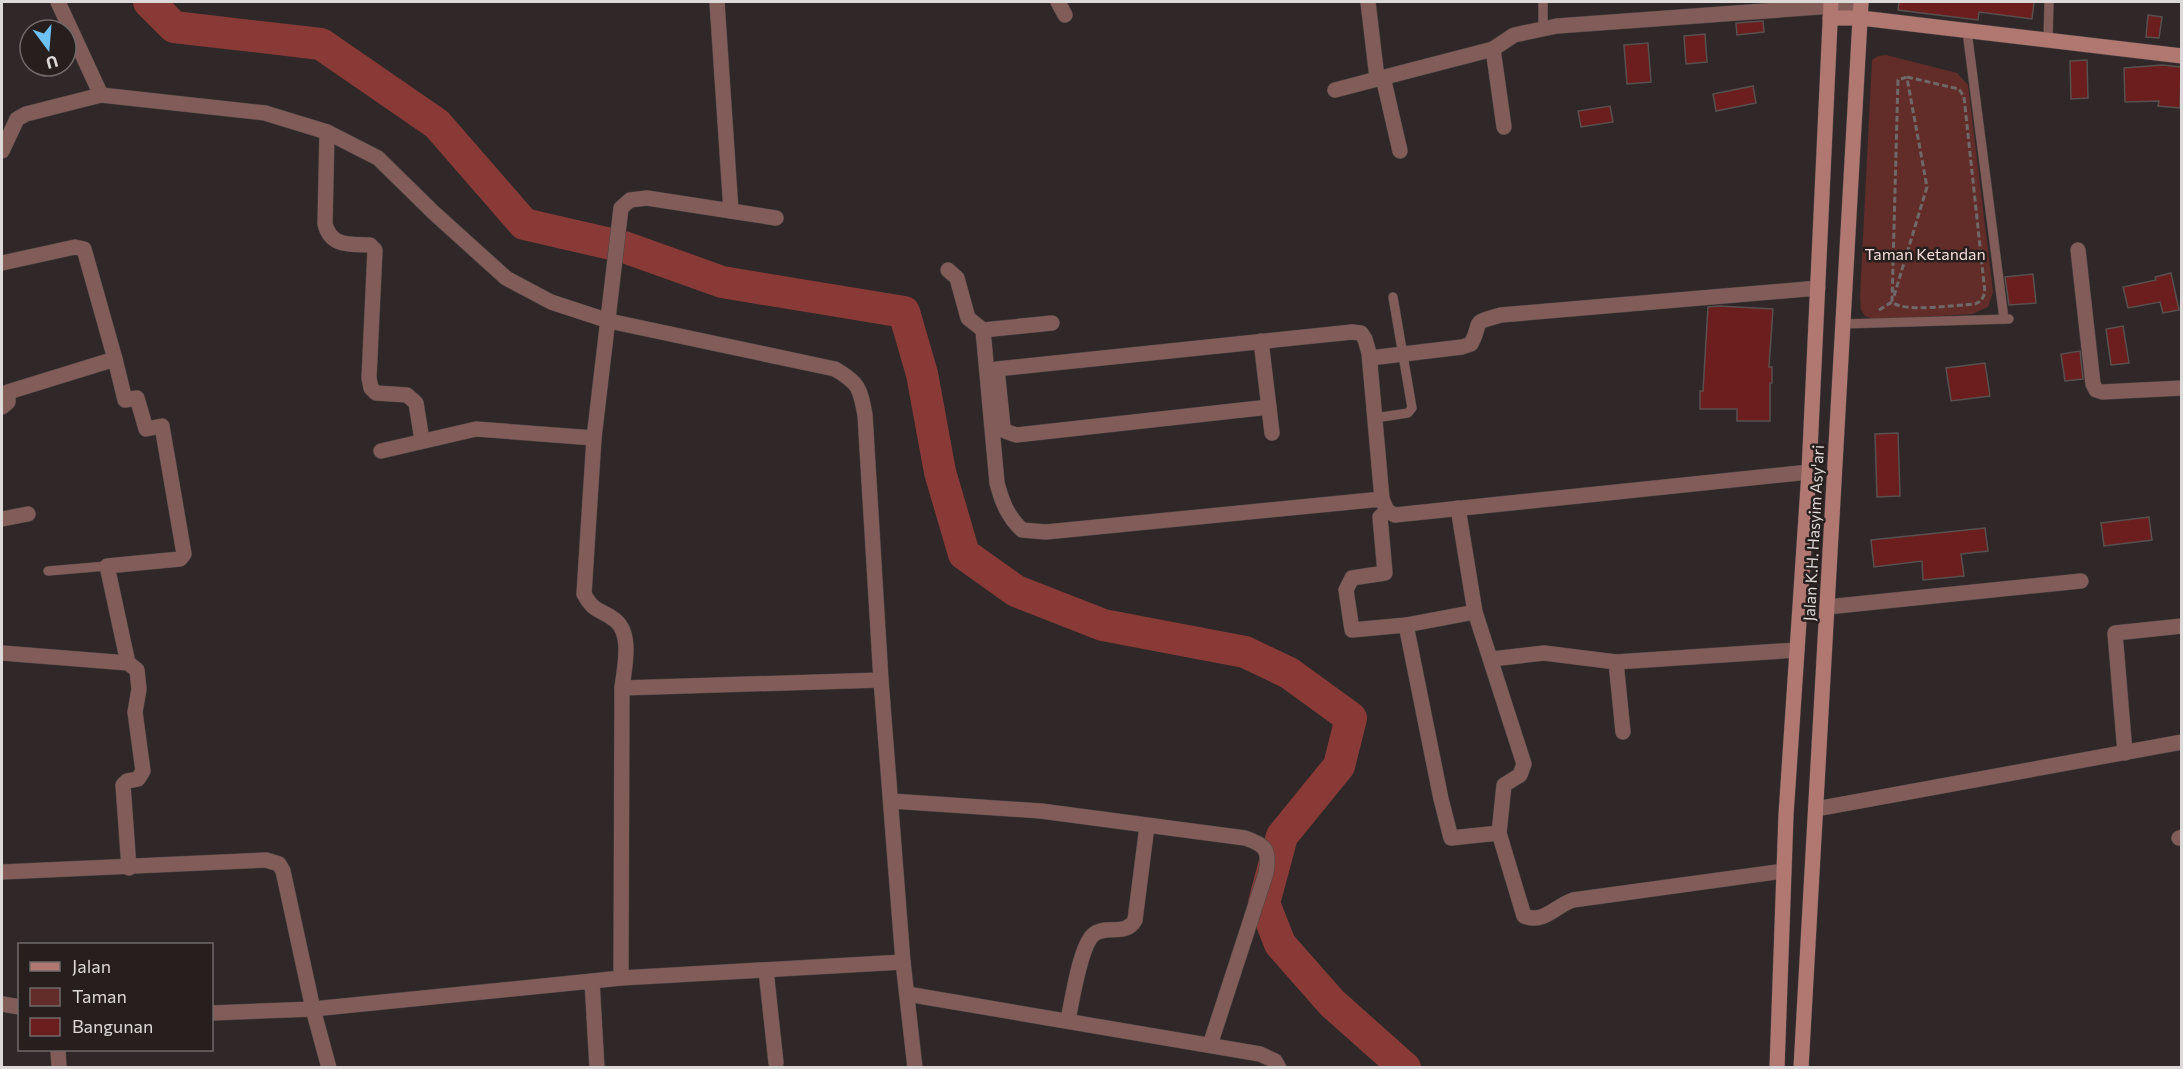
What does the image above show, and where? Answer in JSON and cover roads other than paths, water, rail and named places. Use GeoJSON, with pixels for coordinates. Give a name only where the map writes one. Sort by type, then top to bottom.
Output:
{"type":"FeatureCollection","features":[{"type":"Feature","properties":{"kind":"main road"},"geometry":{"type":"LineString","coordinates":[[1830,8],[1861,8],[1967,31],[2181,56]]}},
{"type":"Feature","properties":{"kind":"main road","name":"Jalan K.H. Hasyim Asy'ari"},"geometry":{"type":"LineString","coordinates":[[1777,1061],[1786,815],[1809,472],[1830,8]]}},
{"type":"Feature","properties":{"kind":"main road","name":"Jalan K.H. Hasyim Asy'ari"},"geometry":{"type":"LineString","coordinates":[[1801,1061],[1861,8]]}},
{"type":"Feature","properties":{"kind":"street"},"geometry":{"type":"LineString","coordinates":[[58,2],[101,95]]}},
{"type":"Feature","properties":{"kind":"street"},"geometry":{"type":"LineString","coordinates":[[717,2],[731,211]]}},
{"type":"Feature","properties":{"kind":"street"},"geometry":{"type":"LineString","coordinates":[[1368,2],[1380,77],[1400,151]]}},
{"type":"Feature","properties":{"kind":"street"},"geometry":{"type":"LineString","coordinates":[[1335,90],[1493,49],[1514,34],[1543,29],[1612,21],[1830,8]]}},
{"type":"Feature","properties":{"kind":"street"},"geometry":{"type":"LineString","coordinates":[[1493,49],[1504,127]]}},
{"type":"Feature","properties":{"kind":"street"},"geometry":{"type":"LineString","coordinates":[[2,151],[17,119],[26,114],[101,95],[265,113],[327,132],[378,158],[506,278],[551,302],[609,321],[835,369],[853,379],[861,396],[865,415],[881,680],[903,962],[915,1068]]}},
{"type":"Feature","properties":{"kind":"street"},"geometry":{"type":"LineString","coordinates":[[327,132],[325,224],[328,235],[335,241],[370,244],[375,250],[369,378],[371,388],[376,393],[408,395],[416,403],[422,441]]}},
{"type":"Feature","properties":{"kind":"street"},"geometry":{"type":"LineString","coordinates":[[621,978],[622,688],[626,646],[623,631],[617,621],[591,606],[584,594],[594,438],[621,208],[630,200],[647,198],[776,218]]}},
{"type":"Feature","properties":{"kind":"street"},"geometry":{"type":"LineString","coordinates":[[2,263],[75,247],[84,249],[125,400],[137,398],[146,429],[162,426],[184,554],[180,560],[107,566],[128,663]]}},
{"type":"Feature","properties":{"kind":"street"},"geometry":{"type":"LineString","coordinates":[[2078,250],[2093,384],[2096,390],[2102,392],[2181,388]]}},
{"type":"Feature","properties":{"kind":"street"},"geometry":{"type":"LineString","coordinates":[[948,270],[957,278],[968,318],[982,330],[1003,427],[1016,435],[1269,407]]}},
{"type":"Feature","properties":{"kind":"street"},"geometry":{"type":"LineString","coordinates":[[1370,358],[1471,345],[1477,325],[1481,321],[1501,315],[1818,288]]}},
{"type":"Feature","properties":{"kind":"street"},"geometry":{"type":"LineString","coordinates":[[982,330],[1052,323]]}},
{"type":"Feature","properties":{"kind":"street"},"geometry":{"type":"LineString","coordinates":[[992,370],[1261,341],[1361,333],[1370,358],[1384,505],[1380,517],[1385,573],[1352,578],[1346,590],[1352,630],[1406,625],[1475,612]]}},
{"type":"Feature","properties":{"kind":"street"},"geometry":{"type":"LineString","coordinates":[[1261,341],[1272,433]]}},
{"type":"Feature","properties":{"kind":"street"},"geometry":{"type":"LineString","coordinates":[[2,407],[8,402],[9,392],[115,359]]}},
{"type":"Feature","properties":{"kind":"street"},"geometry":{"type":"LineString","coordinates":[[992,370],[997,483],[1002,503],[1011,520],[1022,530],[1046,532],[1384,505],[1395,516],[1809,472]]}},
{"type":"Feature","properties":{"kind":"street"},"geometry":{"type":"LineString","coordinates":[[381,451],[476,429],[594,438]]}},
{"type":"Feature","properties":{"kind":"street"},"geometry":{"type":"LineString","coordinates":[[1458,508],[1475,612],[1524,764],[1520,775],[1503,784],[1499,833],[1524,916],[1533,920],[1551,914],[1560,904],[1573,900],[1784,871]]}},
{"type":"Feature","properties":{"kind":"street"},"geometry":{"type":"LineString","coordinates":[[2,519],[28,514]]}},
{"type":"Feature","properties":{"kind":"street"},"geometry":{"type":"LineString","coordinates":[[1827,607],[2081,580]]}},
{"type":"Feature","properties":{"kind":"street"},"geometry":{"type":"LineString","coordinates":[[1406,625],[1451,838],[1499,833]]}},
{"type":"Feature","properties":{"kind":"street"},"geometry":{"type":"LineString","coordinates":[[2125,753],[2115,633],[2181,626]]}},
{"type":"Feature","properties":{"kind":"street"},"geometry":{"type":"LineString","coordinates":[[1492,659],[1544,653],[1616,662],[1797,650]]}},
{"type":"Feature","properties":{"kind":"street"},"geometry":{"type":"LineString","coordinates":[[2,653],[128,663],[137,670],[139,689],[135,712],[143,771],[138,778],[127,781],[123,785],[129,868]]}},
{"type":"Feature","properties":{"kind":"street"},"geometry":{"type":"LineString","coordinates":[[1616,662],[1623,732]]}},
{"type":"Feature","properties":{"kind":"street"},"geometry":{"type":"LineString","coordinates":[[622,688],[881,680]]}},
{"type":"Feature","properties":{"kind":"street"},"geometry":{"type":"LineString","coordinates":[[1816,809],[2181,742]]}},
{"type":"Feature","properties":{"kind":"street"},"geometry":{"type":"LineString","coordinates":[[891,801],[1041,811],[1245,838],[1260,843],[1269,859],[1266,873],[1210,1045]]}},
{"type":"Feature","properties":{"kind":"street"},"geometry":{"type":"LineString","coordinates":[[1068,1020],[1084,950],[1092,936],[1098,931],[1125,929],[1135,920],[1147,826]]}},
{"type":"Feature","properties":{"kind":"street"},"geometry":{"type":"LineString","coordinates":[[2,872],[266,860],[279,864],[283,872],[313,1009],[329,1068]]}},
{"type":"Feature","properties":{"kind":"street"},"geometry":{"type":"LineString","coordinates":[[213,1013],[313,1009],[621,978],[903,962]]}},
{"type":"Feature","properties":{"kind":"street"},"geometry":{"type":"LineString","coordinates":[[766,970],[776,1063]]}},
{"type":"Feature","properties":{"kind":"street"},"geometry":{"type":"LineString","coordinates":[[592,981],[597,1068]]}},
{"type":"Feature","properties":{"kind":"street"},"geometry":{"type":"LineString","coordinates":[[907,994],[1260,1054],[1275,1061],[1279,1068]]}},
{"type":"Feature","properties":{"kind":"street"},"geometry":{"type":"LineString","coordinates":[[2,1004],[18,1007]]}},
{"type":"Feature","properties":{"kind":"street"},"geometry":{"type":"LineString","coordinates":[[58,1051],[59,1068]]}},
{"type":"Feature","properties":{"kind":"lane"},"geometry":{"type":"LineString","coordinates":[[1543,2],[1543,29]]}},
{"type":"Feature","properties":{"kind":"lane"},"geometry":{"type":"LineString","coordinates":[[2048,40],[2049,2]]}},
{"type":"Feature","properties":{"kind":"lane"},"geometry":{"type":"LineString","coordinates":[[1843,324],[2007,319],[1967,31]]}},
{"type":"Feature","properties":{"kind":"lane"},"geometry":{"type":"LineString","coordinates":[[1375,418],[1411,411],[1394,297]]}},
{"type":"Feature","properties":{"kind":"lane"},"geometry":{"type":"LineString","coordinates":[[48,571],[107,566]]}},
{"type":"Feature","properties":{"kind":"waterway"},"geometry":{"type":"LineString","coordinates":[[149,2],[174,27],[321,44],[437,124],[524,224],[624,247],[722,282],[904,312],[922,374],[940,472],[964,554],[1016,591],[1103,625],[1245,652],[1289,673],[1351,718],[1339,766],[1282,836],[1264,903],[1280,944],[1332,1003],[1405,1068]]}},
{"type":"Feature","properties":{"kind":"park label","name":"Taman Ketandan"},"geometry":{"type":"Point","coordinates":[1925,253]}}]}
